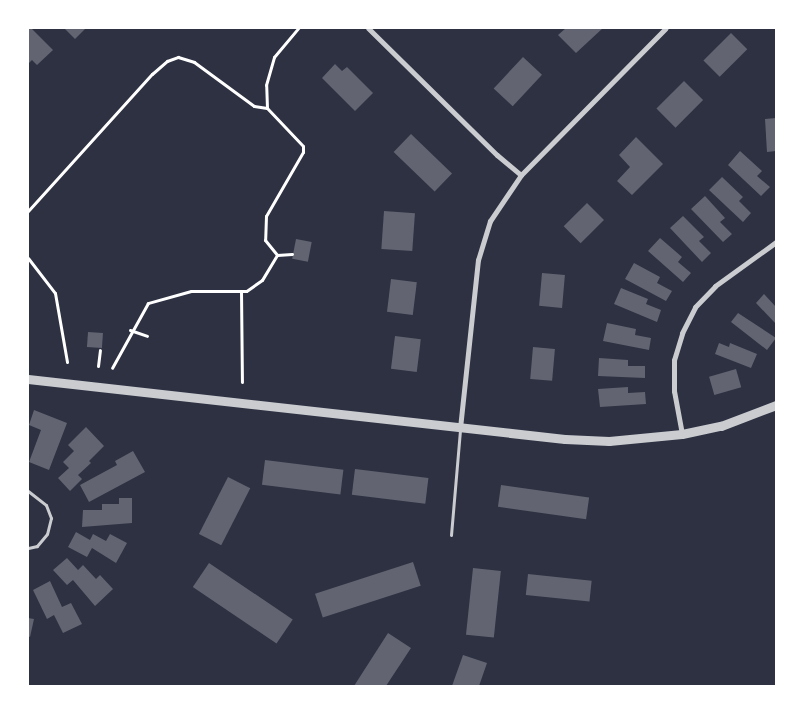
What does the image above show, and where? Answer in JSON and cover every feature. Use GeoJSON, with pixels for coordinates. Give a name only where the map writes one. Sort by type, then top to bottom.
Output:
{"type":"FeatureCollection","features":[{"type":"Feature","properties":{"kind":"street"},"geometry":{"type":"LineString","coordinates":[[368,28],[497,155],[521,175]]}},
{"type":"Feature","properties":{"kind":"street"},"geometry":{"type":"LineString","coordinates":[[460,428],[482,243],[501,200],[521,175],[666,28]]}},
{"type":"Feature","properties":{"kind":"street"},"geometry":{"type":"LineString","coordinates":[[682,434],[674,391],[674,360],[682,333],[695,307],[715,286],[776,242]]}},
{"type":"Feature","properties":{"kind":"street"},"geometry":{"type":"LineString","coordinates":[[28,379],[460,428],[600,441],[682,434],[721,426],[776,405]]}},
{"type":"Feature","properties":{"kind":"lane"},"geometry":{"type":"LineString","coordinates":[[451,536],[460,428]]}},
{"type":"Feature","properties":{"kind":"lane"},"geometry":{"type":"LineString","coordinates":[[28,491],[46,505],[51,518],[47,534],[37,546],[28,548]]}},
{"type":"Feature","properties":{"kind":"path"},"geometry":{"type":"LineString","coordinates":[[267,108],[266,86],[274,57],[298,28]]}},
{"type":"Feature","properties":{"kind":"path"},"geometry":{"type":"LineString","coordinates":[[28,211],[152,74],[172,59],[190,60],[251,104],[267,108],[304,148],[264,222],[266,240],[277,255]]}},
{"type":"Feature","properties":{"kind":"path"},"geometry":{"type":"LineString","coordinates":[[277,255],[292,254]]}},
{"type":"Feature","properties":{"kind":"path"},"geometry":{"type":"LineString","coordinates":[[112,368],[144,306],[152,301],[191,292],[241,291],[254,287],[262,280],[277,255]]}},
{"type":"Feature","properties":{"kind":"path"},"geometry":{"type":"LineString","coordinates":[[28,258],[55,293],[66,362]]}},
{"type":"Feature","properties":{"kind":"path"},"geometry":{"type":"LineString","coordinates":[[241,291],[242,382]]}},
{"type":"Feature","properties":{"kind":"path"},"geometry":{"type":"LineString","coordinates":[[130,330],[147,336]]}},
{"type":"Feature","properties":{"kind":"path"},"geometry":{"type":"LineString","coordinates":[[98,366],[100,350]]}},
{"type":"Feature","properties":{"kind":"building"},"geometry":{"type":"Polygon","coordinates":[[[28,28],[31,28],[53,50],[37,65],[32,60],[28,64],[28,28]]]}},
{"type":"Feature","properties":{"kind":"building"},"geometry":{"type":"Polygon","coordinates":[[[64,28],[86,28],[75,39],[64,28]]]}},
{"type":"Feature","properties":{"kind":"building"},"geometry":{"type":"Polygon","coordinates":[[[566,28],[603,28],[576,53],[558,35],[566,28]]]}},
{"type":"Feature","properties":{"kind":"building"},"geometry":{"type":"Polygon","coordinates":[[[731,33],[747,49],[720,77],[703,61],[731,33]]]}},
{"type":"Feature","properties":{"kind":"building"},"geometry":{"type":"Polygon","coordinates":[[[523,57],[542,75],[513,106],[494,88],[523,57]]]}},
{"type":"Feature","properties":{"kind":"building"},"geometry":{"type":"Polygon","coordinates":[[[335,64],[342,71],[347,67],[373,93],[355,111],[322,78],[335,64]]]}},
{"type":"Feature","properties":{"kind":"building"},"geometry":{"type":"Polygon","coordinates":[[[684,81],[703,100],[676,128],[656,109],[684,81]]]}},
{"type":"Feature","properties":{"kind":"building"},"geometry":{"type":"Polygon","coordinates":[[[776,118],[776,151],[767,152],[765,119],[776,118]]]}},
{"type":"Feature","properties":{"kind":"building"},"geometry":{"type":"Polygon","coordinates":[[[411,134],[452,174],[435,192],[394,152],[411,134]]]}},
{"type":"Feature","properties":{"kind":"building"},"geometry":{"type":"Polygon","coordinates":[[[636,137],[663,164],[632,195],[617,181],[630,167],[619,155],[636,137]]]}},
{"type":"Feature","properties":{"kind":"building"},"geometry":{"type":"Polygon","coordinates":[[[740,151],[762,171],[757,176],[770,187],[761,196],[728,165],[740,151]]]}},
{"type":"Feature","properties":{"kind":"building"},"geometry":{"type":"Polygon","coordinates":[[[722,177],[743,197],[739,201],[751,213],[743,222],[709,190],[722,177]]]}},
{"type":"Feature","properties":{"kind":"building"},"geometry":{"type":"Polygon","coordinates":[[[705,196],[725,218],[720,222],[732,234],[723,242],[691,209],[705,196]]]}},
{"type":"Feature","properties":{"kind":"building"},"geometry":{"type":"Polygon","coordinates":[[[587,203],[604,220],[581,243],[564,226],[587,203]]]}},
{"type":"Feature","properties":{"kind":"building"},"geometry":{"type":"Polygon","coordinates":[[[384,211],[415,213],[412,251],[381,249],[384,211]]]}},
{"type":"Feature","properties":{"kind":"building"},"geometry":{"type":"Polygon","coordinates":[[[683,216],[704,237],[699,241],[711,253],[702,262],[670,228],[683,216]]]}},
{"type":"Feature","properties":{"kind":"building"},"geometry":{"type":"Polygon","coordinates":[[[660,238],[682,257],[678,262],[691,273],[683,282],[648,251],[660,238]]]}},
{"type":"Feature","properties":{"kind":"building"},"geometry":{"type":"Polygon","coordinates":[[[296,239],[312,242],[308,262],[292,259],[296,239]]]}},
{"type":"Feature","properties":{"kind":"building"},"geometry":{"type":"Polygon","coordinates":[[[634,263],[660,277],[657,283],[672,291],[666,301],[625,279],[634,263]]]}},
{"type":"Feature","properties":{"kind":"building"},"geometry":{"type":"Polygon","coordinates":[[[542,273],[565,275],[562,308],[539,306],[542,273]]]}},
{"type":"Feature","properties":{"kind":"building"},"geometry":{"type":"Polygon","coordinates":[[[391,279],[417,282],[413,315],[387,312],[391,279]]]}},
{"type":"Feature","properties":{"kind":"building"},"geometry":{"type":"Polygon","coordinates":[[[621,288],[648,299],[646,304],[661,310],[657,322],[614,304],[621,288]]]}},
{"type":"Feature","properties":{"kind":"building"},"geometry":{"type":"Polygon","coordinates":[[[764,294],[776,307],[776,324],[756,303],[764,294]]]}},
{"type":"Feature","properties":{"kind":"building"},"geometry":{"type":"Polygon","coordinates":[[[738,313],[776,338],[767,350],[731,322],[738,313]]]}},
{"type":"Feature","properties":{"kind":"building"},"geometry":{"type":"Polygon","coordinates":[[[607,323],[636,329],[635,335],[651,338],[649,350],[603,341],[607,323]]]}},
{"type":"Feature","properties":{"kind":"building"},"geometry":{"type":"Polygon","coordinates":[[[88,332],[103,333],[102,348],[87,347],[88,332]]]}},
{"type":"Feature","properties":{"kind":"building"},"geometry":{"type":"Polygon","coordinates":[[[395,336],[421,339],[417,372],[391,369],[395,336]]]}},
{"type":"Feature","properties":{"kind":"building"},"geometry":{"type":"Polygon","coordinates":[[[719,343],[729,347],[730,343],[757,354],[751,368],[715,354],[719,343]]]}},
{"type":"Feature","properties":{"kind":"building"},"geometry":{"type":"Polygon","coordinates":[[[533,347],[555,349],[552,381],[530,379],[533,347]]]}},
{"type":"Feature","properties":{"kind":"building"},"geometry":{"type":"Polygon","coordinates":[[[599,358],[628,360],[628,366],[645,366],[645,378],[598,376],[599,358]]]}},
{"type":"Feature","properties":{"kind":"building"},"geometry":{"type":"Polygon","coordinates":[[[736,369],[741,387],[714,395],[709,377],[736,369]]]}},
{"type":"Feature","properties":{"kind":"building"},"geometry":{"type":"Polygon","coordinates":[[[628,387],[628,393],[645,392],[646,404],[600,407],[598,389],[628,387]]]}},
{"type":"Feature","properties":{"kind":"building"},"geometry":{"type":"Polygon","coordinates":[[[34,410],[67,423],[49,470],[29,462],[41,430],[29,425],[34,410]]]}},
{"type":"Feature","properties":{"kind":"building"},"geometry":{"type":"Polygon","coordinates":[[[86,427],[104,446],[89,461],[91,463],[78,475],[82,479],[70,491],[58,478],[69,468],[63,462],[74,451],[68,445],[86,427]]]}},
{"type":"Feature","properties":{"kind":"building"},"geometry":{"type":"Polygon","coordinates":[[[133,451],[145,472],[89,502],[80,485],[117,465],[115,461],[133,451]]]}},
{"type":"Feature","properties":{"kind":"building"},"geometry":{"type":"Polygon","coordinates":[[[265,460],[343,470],[340,494],[262,485],[265,460]]]}},
{"type":"Feature","properties":{"kind":"building"},"geometry":{"type":"Polygon","coordinates":[[[355,469],[428,478],[425,504],[352,495],[355,469]]]}},
{"type":"Feature","properties":{"kind":"building"},"geometry":{"type":"Polygon","coordinates":[[[228,477],[250,488],[221,545],[199,534],[228,477]]]}},
{"type":"Feature","properties":{"kind":"building"},"geometry":{"type":"Polygon","coordinates":[[[501,485],[589,497],[586,519],[498,507],[501,485]]]}},
{"type":"Feature","properties":{"kind":"building"},"geometry":{"type":"Polygon","coordinates":[[[119,498],[132,498],[132,523],[82,527],[83,510],[102,510],[102,504],[119,504],[119,498]]]}},
{"type":"Feature","properties":{"kind":"building"},"geometry":{"type":"Polygon","coordinates":[[[76,532],[90,540],[93,534],[106,541],[110,534],[127,543],[116,563],[92,548],[87,557],[68,547],[76,532]]]}},
{"type":"Feature","properties":{"kind":"building"},"geometry":{"type":"Polygon","coordinates":[[[67,558],[78,570],[83,565],[96,579],[100,575],[113,589],[95,606],[73,580],[67,585],[53,570],[67,558]]]}},
{"type":"Feature","properties":{"kind":"building"},"geometry":{"type":"Polygon","coordinates":[[[413,562],[421,586],[323,618],[315,594],[413,562]]]}},
{"type":"Feature","properties":{"kind":"building"},"geometry":{"type":"Polygon","coordinates":[[[209,563],[293,619],[277,644],[193,587],[209,563]]]}},
{"type":"Feature","properties":{"kind":"building"},"geometry":{"type":"Polygon","coordinates":[[[473,568],[501,571],[494,638],[466,635],[473,568]]]}},
{"type":"Feature","properties":{"kind":"building"},"geometry":{"type":"Polygon","coordinates":[[[528,574],[592,581],[589,602],[526,595],[528,574]]]}},
{"type":"Feature","properties":{"kind":"building"},"geometry":{"type":"Polygon","coordinates":[[[50,581],[62,607],[71,603],[82,624],[63,633],[54,615],[47,619],[33,590],[50,581]]]}},
{"type":"Feature","properties":{"kind":"building"},"geometry":{"type":"Polygon","coordinates":[[[28,618],[34,619],[30,637],[28,636],[28,618]]]}},
{"type":"Feature","properties":{"kind":"building"},"geometry":{"type":"Polygon","coordinates":[[[388,633],[411,648],[386,686],[354,686],[388,633]]]}},
{"type":"Feature","properties":{"kind":"building"},"geometry":{"type":"Polygon","coordinates":[[[463,655],[487,663],[479,686],[452,686],[463,655]]]}}]}
